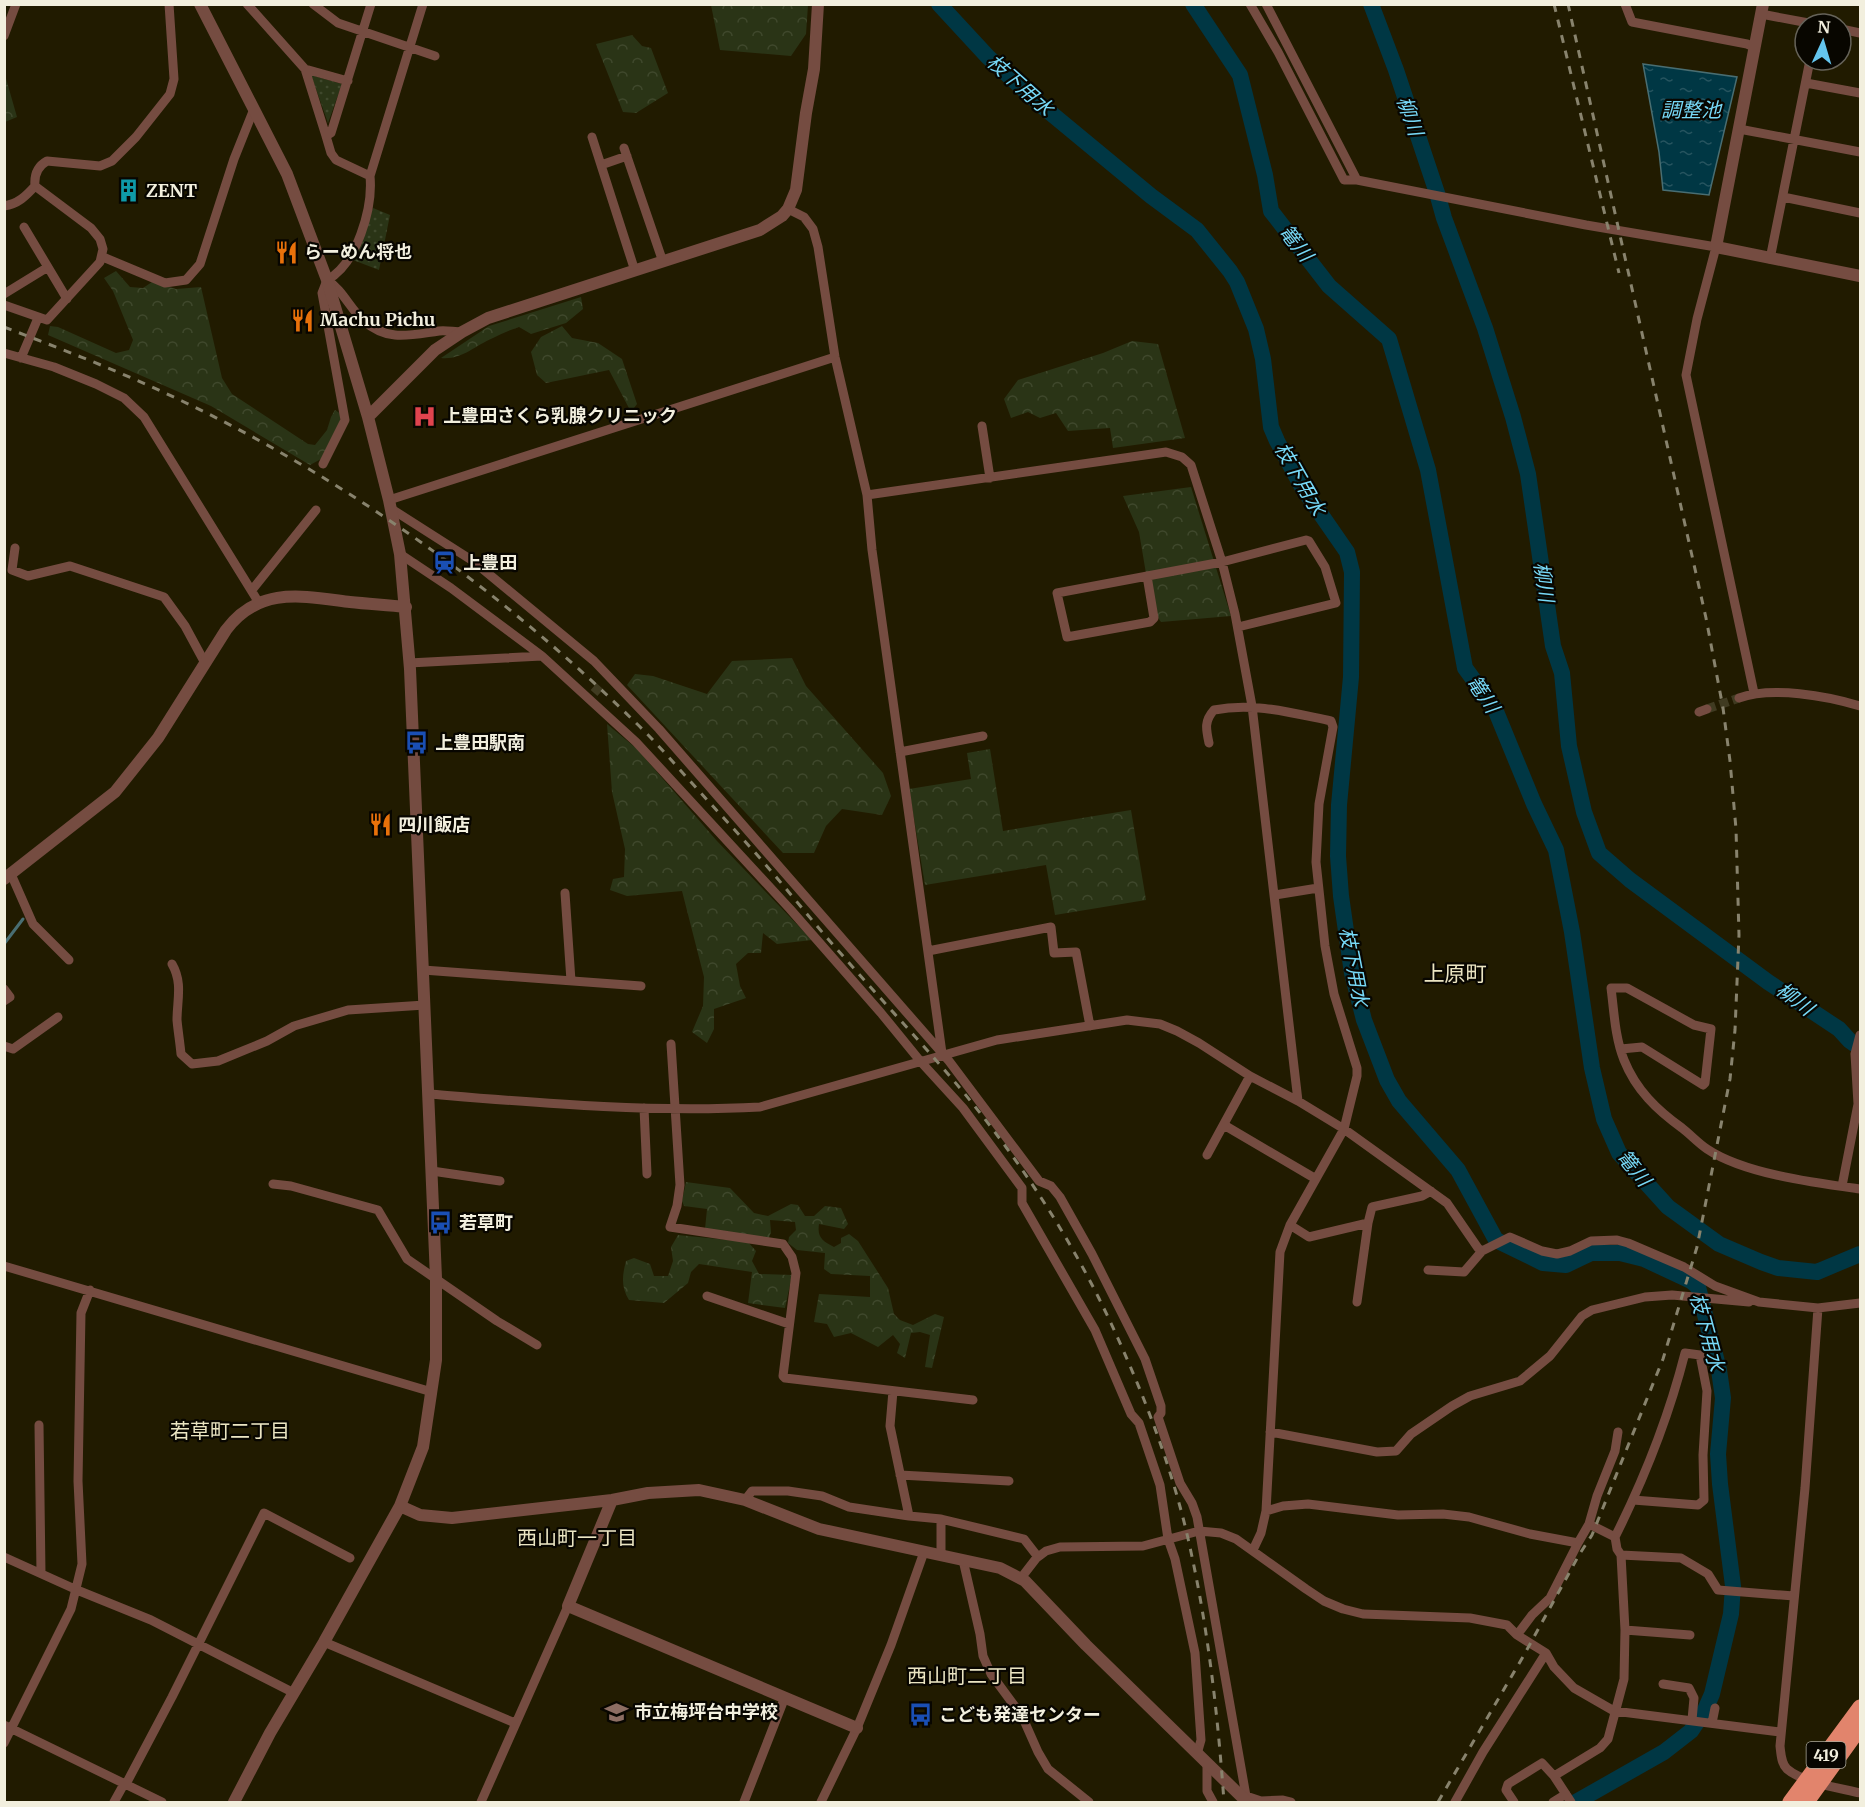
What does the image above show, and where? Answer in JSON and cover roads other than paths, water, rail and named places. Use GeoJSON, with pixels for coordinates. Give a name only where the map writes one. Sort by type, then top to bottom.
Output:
{"type":"FeatureCollection","features":[{"type":"Feature","properties":{"kind":"highway","name":"419"},"geometry":{"type":"LineString","coordinates":[[1807,1803],[1814,1781],[1860,1707]]}},
{"type":"Feature","properties":{"kind":"highway","name":"419"},"geometry":{"type":"LineString","coordinates":[[1790,1803],[1814,1781],[1860,1728]]}},
{"type":"Feature","properties":{"kind":"street"},"geometry":{"type":"LineString","coordinates":[[4,36],[16,4]]}},
{"type":"Feature","properties":{"kind":"street"},"geometry":{"type":"LineString","coordinates":[[4,305],[47,320],[103,257],[102,243],[91,228],[35,186],[34,180],[40,165],[47,161],[100,166],[112,161],[136,137],[170,94],[174,79],[169,4]]}},
{"type":"Feature","properties":{"kind":"street"},"geometry":{"type":"LineString","coordinates":[[200,4],[287,174],[327,280],[368,417],[400,554],[409,663],[436,1278],[436,1360],[423,1447],[400,1506],[270,1733],[234,1803]]}},
{"type":"Feature","properties":{"kind":"street"},"geometry":{"type":"LineString","coordinates":[[247,4],[305,69],[331,153],[336,160],[370,176]]}},
{"type":"Feature","properties":{"kind":"street"},"geometry":{"type":"LineString","coordinates":[[313,4],[338,23],[435,56]]}},
{"type":"Feature","properties":{"kind":"street"},"geometry":{"type":"LineString","coordinates":[[326,136],[331,133],[371,4]]}},
{"type":"Feature","properties":{"kind":"street"},"geometry":{"type":"LineString","coordinates":[[323,464],[345,420],[322,293],[327,280],[335,276],[352,253],[369,210],[370,176],[423,4]]}},
{"type":"Feature","properties":{"kind":"street"},"geometry":{"type":"LineString","coordinates":[[368,417],[425,358],[462,332],[488,318],[768,227],[788,209],[796,190],[811,90],[818,4]]}},
{"type":"Feature","properties":{"kind":"street"},"geometry":{"type":"LineString","coordinates":[[1250,4],[1278,52],[1344,180],[1357,180],[1427,193],[1860,276]]}},
{"type":"Feature","properties":{"kind":"street"},"geometry":{"type":"LineString","coordinates":[[1266,4],[1357,180]]}},
{"type":"Feature","properties":{"kind":"street"},"geometry":{"type":"LineString","coordinates":[[1625,4],[1632,22],[1754,47]]}},
{"type":"Feature","properties":{"kind":"street"},"geometry":{"type":"LineString","coordinates":[[1754,693],[1686,375],[1697,319],[1716,247],[1762,9],[1793,18]]}},
{"type":"Feature","properties":{"kind":"street"},"geometry":{"type":"LineString","coordinates":[[305,69],[348,81]]}},
{"type":"Feature","properties":{"kind":"street"},"geometry":{"type":"LineString","coordinates":[[1770,259],[1807,72]]}},
{"type":"Feature","properties":{"kind":"street"},"geometry":{"type":"LineString","coordinates":[[1806,83],[1860,93]]}},
{"type":"Feature","properties":{"kind":"street"},"geometry":{"type":"LineString","coordinates":[[103,257],[165,283],[186,280],[200,264],[234,159],[254,109]]}},
{"type":"Feature","properties":{"kind":"street"},"geometry":{"type":"LineString","coordinates":[[1738,129],[1860,152]]}},
{"type":"Feature","properties":{"kind":"street"},"geometry":{"type":"LineString","coordinates":[[592,137],[635,271]]}},
{"type":"Feature","properties":{"kind":"street"},"geometry":{"type":"LineString","coordinates":[[601,165],[626,152],[663,262]]}},
{"type":"Feature","properties":{"kind":"street"},"geometry":{"type":"LineString","coordinates":[[4,206],[12,205],[25,198],[35,186]]}},
{"type":"Feature","properties":{"kind":"street"},"geometry":{"type":"LineString","coordinates":[[1783,197],[1860,213]]}},
{"type":"Feature","properties":{"kind":"street"},"geometry":{"type":"LineString","coordinates":[[788,209],[804,217],[813,229],[818,247],[836,357],[867,495],[872,550],[942,1054]]}},
{"type":"Feature","properties":{"kind":"street"},"geometry":{"type":"LineString","coordinates":[[24,227],[67,299]]}},
{"type":"Feature","properties":{"kind":"street"},"geometry":{"type":"LineString","coordinates":[[4,294],[48,267]]}},
{"type":"Feature","properties":{"kind":"street"},"geometry":{"type":"LineString","coordinates":[[327,280],[336,286],[362,320],[378,332],[403,336],[441,330],[462,332]]}},
{"type":"Feature","properties":{"kind":"street"},"geometry":{"type":"LineString","coordinates":[[4,364],[38,318]]}},
{"type":"Feature","properties":{"kind":"street"},"geometry":{"type":"LineString","coordinates":[[12,356],[54,368],[124,398],[144,417],[259,603]]}},
{"type":"Feature","properties":{"kind":"street"},"geometry":{"type":"LineString","coordinates":[[390,507],[836,357]]}},
{"type":"Feature","properties":{"kind":"street"},"geometry":{"type":"LineString","coordinates":[[982,426],[990,478]]}},
{"type":"Feature","properties":{"kind":"street"},"geometry":{"type":"LineString","coordinates":[[867,495],[1167,452],[1174,453],[1191,465],[1222,562],[1238,627],[1252,706],[1298,1101]]}},
{"type":"Feature","properties":{"kind":"street"},"geometry":{"type":"LineString","coordinates":[[390,507],[473,561],[594,661],[605,680],[658,729],[942,1054],[1039,1180],[1051,1186],[1060,1197],[1092,1254],[1145,1359],[1161,1406],[1161,1413],[1158,1417],[1180,1483],[1192,1503],[1199,1531],[1245,1800]]}},
{"type":"Feature","properties":{"kind":"street"},"geometry":{"type":"LineString","coordinates":[[252,590],[316,510]]}},
{"type":"Feature","properties":{"kind":"street"},"geometry":{"type":"LineString","coordinates":[[1147,576],[1154,618],[1150,622],[1067,637],[1057,593],[1147,576],[1222,562],[1309,541],[1325,567],[1336,603],[1238,627]]}},
{"type":"Feature","properties":{"kind":"street"},"geometry":{"type":"LineString","coordinates":[[15,548],[12,570],[28,576],[70,566],[164,597],[185,626],[205,663]]}},
{"type":"Feature","properties":{"kind":"street"},"geometry":{"type":"LineString","coordinates":[[400,554],[451,588],[592,696],[790,909],[881,1013],[963,1108],[1022,1188],[1022,1203],[1095,1330],[1131,1414],[1139,1423],[1160,1485],[1168,1539],[1175,1559],[1196,1653],[1201,1740],[1197,1754]]}},
{"type":"Feature","properties":{"kind":"street"},"geometry":{"type":"LineString","coordinates":[[69,960],[33,924],[8,877],[116,792],[158,738],[234,620],[259,603],[280,597],[305,597],[406,607]]}},
{"type":"Feature","properties":{"kind":"street"},"geometry":{"type":"LineString","coordinates":[[409,663],[542,656]]}},
{"type":"Feature","properties":{"kind":"street"},"geometry":{"type":"LineString","coordinates":[[1739,698],[1754,693],[1829,697],[1860,706]]}},
{"type":"Feature","properties":{"kind":"street"},"geometry":{"type":"LineString","coordinates":[[1209,743],[1207,719],[1214,710],[1231,706],[1252,706],[1331,721],[1333,727],[1317,822],[1316,862],[1325,946],[1334,994],[1357,1068],[1357,1077],[1344,1129],[1290,1225],[1280,1254],[1266,1511],[1261,1533],[1253,1550]]}},
{"type":"Feature","properties":{"kind":"street"},"geometry":{"type":"LineString","coordinates":[[900,752],[984,736]]}},
{"type":"Feature","properties":{"kind":"street"},"geometry":{"type":"LineString","coordinates":[[1275,895],[1318,888]]}},
{"type":"Feature","properties":{"kind":"street"},"geometry":{"type":"LineString","coordinates":[[565,893],[572,981]]}},
{"type":"Feature","properties":{"kind":"street"},"geometry":{"type":"LineString","coordinates":[[928,951],[1051,927],[1054,952],[1076,952],[1090,1026]]}},
{"type":"Feature","properties":{"kind":"street"},"geometry":{"type":"LineString","coordinates":[[172,964],[177,973],[180,989],[177,1020],[181,1054],[192,1064],[218,1061],[267,1041],[294,1026],[348,1010],[425,1005]]}},
{"type":"Feature","properties":{"kind":"street"},"geometry":{"type":"LineString","coordinates":[[423,970],[641,986]]}},
{"type":"Feature","properties":{"kind":"street"},"geometry":{"type":"LineString","coordinates":[[1622,1049],[1642,1047],[1702,1085],[1706,1083],[1711,1029],[1694,1025],[1627,988],[1611,988],[1624,1061],[1633,1079],[1658,1111],[1707,1149],[1743,1165],[1805,1180],[1860,1189]]}},
{"type":"Feature","properties":{"kind":"street"},"geometry":{"type":"LineString","coordinates":[[4,989],[10,997],[4,1001]]}},
{"type":"Feature","properties":{"kind":"street"},"geometry":{"type":"LineString","coordinates":[[4,1046],[13,1049],[58,1017]]}},
{"type":"Feature","properties":{"kind":"street"},"geometry":{"type":"LineString","coordinates":[[429,1094],[585,1106],[644,1108],[729,1108],[772,1104],[997,1040],[1127,1020],[1160,1024],[1199,1043],[1250,1076],[1344,1129],[1447,1203],[1478,1248],[1486,1250]]}},
{"type":"Feature","properties":{"kind":"street"},"geometry":{"type":"LineString","coordinates":[[1842,1186],[1859,1104],[1855,1054],[1860,1035]]}},
{"type":"Feature","properties":{"kind":"street"},"geometry":{"type":"LineString","coordinates":[[671,1044],[680,1185],[677,1206],[670,1227],[783,1244],[792,1257],[796,1274],[783,1376],[893,1392],[973,1400]]}},
{"type":"Feature","properties":{"kind":"street"},"geometry":{"type":"LineString","coordinates":[[1207,1155],[1250,1076]]}},
{"type":"Feature","properties":{"kind":"street"},"geometry":{"type":"LineString","coordinates":[[644,1108],[647,1174]]}},
{"type":"Feature","properties":{"kind":"street"},"geometry":{"type":"LineString","coordinates":[[1224,1125],[1316,1179]]}},
{"type":"Feature","properties":{"kind":"street"},"geometry":{"type":"LineString","coordinates":[[432,1171],[500,1181]]}},
{"type":"Feature","properties":{"kind":"street"},"geometry":{"type":"LineString","coordinates":[[273,1184],[291,1186],[378,1210],[407,1259],[537,1345]]}},
{"type":"Feature","properties":{"kind":"street"},"geometry":{"type":"LineString","coordinates":[[1357,1302],[1372,1207],[1422,1196],[1431,1191]]}},
{"type":"Feature","properties":{"kind":"street"},"geometry":{"type":"LineString","coordinates":[[1290,1225],[1309,1237],[1368,1223]]}},
{"type":"Feature","properties":{"kind":"street"},"geometry":{"type":"LineString","coordinates":[[1428,1270],[1464,1272],[1486,1250],[1510,1237],[1542,1251],[1557,1254],[1570,1251],[1591,1241],[1604,1239],[1628,1243],[1684,1268],[1715,1286],[1759,1302]]}},
{"type":"Feature","properties":{"kind":"street"},"geometry":{"type":"LineString","coordinates":[[4,1266],[432,1392]]}},
{"type":"Feature","properties":{"kind":"street"},"geometry":{"type":"LineString","coordinates":[[4,1743],[8,1726],[71,1609],[82,1564],[78,1481],[81,1313],[90,1290]]}},
{"type":"Feature","properties":{"kind":"street"},"geometry":{"type":"LineString","coordinates":[[707,1296],[789,1324]]}},
{"type":"Feature","properties":{"kind":"street"},"geometry":{"type":"LineString","coordinates":[[1270,1432],[1377,1452],[1396,1451],[1411,1434],[1452,1406],[1470,1396],[1520,1381],[1550,1356],[1582,1316],[1592,1310],[1645,1297],[1724,1299],[1818,1308],[1860,1303]]}},
{"type":"Feature","properties":{"kind":"street"},"geometry":{"type":"LineString","coordinates":[[1818,1308],[1805,1488],[1780,1732],[1782,1761],[1787,1769],[1814,1781],[1860,1793]]}},
{"type":"Feature","properties":{"kind":"street"},"geometry":{"type":"LineString","coordinates":[[1611,1535],[1633,1500],[1677,1385],[1685,1353],[1701,1355],[1707,1391],[1702,1455],[1704,1500],[1698,1505],[1633,1500]]}},
{"type":"Feature","properties":{"kind":"street"},"geometry":{"type":"LineString","coordinates":[[893,1392],[890,1426],[909,1516]]}},
{"type":"Feature","properties":{"kind":"street"},"geometry":{"type":"LineString","coordinates":[[39,1425],[41,1573]]}},
{"type":"Feature","properties":{"kind":"street"},"geometry":{"type":"LineString","coordinates":[[1519,1636],[1532,1615],[1550,1598],[1589,1524],[1597,1496],[1615,1451],[1618,1432]]}},
{"type":"Feature","properties":{"kind":"street"},"geometry":{"type":"LineString","coordinates":[[900,1474],[1009,1481]]}},
{"type":"Feature","properties":{"kind":"street"},"geometry":{"type":"LineString","coordinates":[[400,1506],[420,1515],[452,1518],[612,1500],[648,1493],[699,1490],[745,1500],[819,1528],[1000,1568],[1021,1578],[1207,1765],[1245,1800],[1283,1800],[1291,1803]]}},
{"type":"Feature","properties":{"kind":"street"},"geometry":{"type":"LineString","coordinates":[[745,1500],[752,1491],[788,1491],[822,1496],[849,1507],[941,1519],[1024,1539],[1038,1556]]}},
{"type":"Feature","properties":{"kind":"street"},"geometry":{"type":"LineString","coordinates":[[482,1803],[612,1500]]}},
{"type":"Feature","properties":{"kind":"street"},"geometry":{"type":"LineString","coordinates":[[1266,1511],[1283,1506],[1308,1504],[1398,1515],[1443,1514],[1469,1517],[1530,1534],[1578,1543]]}},
{"type":"Feature","properties":{"kind":"street"},"geometry":{"type":"LineString","coordinates":[[114,1803],[172,1697],[264,1513],[350,1558]]}},
{"type":"Feature","properties":{"kind":"street"},"geometry":{"type":"LineString","coordinates":[[941,1519],[941,1554]]}},
{"type":"Feature","properties":{"kind":"street"},"geometry":{"type":"LineString","coordinates":[[1554,1776],[1600,1748],[1608,1739],[1624,1679],[1625,1630],[1621,1555],[1611,1535],[1589,1524]]}},
{"type":"Feature","properties":{"kind":"street"},"geometry":{"type":"LineString","coordinates":[[1021,1578],[1038,1556],[1060,1547],[1143,1546],[1199,1531],[1221,1533],[1236,1539],[1324,1601],[1343,1610],[1364,1614],[1488,1620],[1507,1625],[1519,1636],[1544,1651],[1554,1667],[1574,1688],[1614,1711],[1780,1732]]}},
{"type":"Feature","properties":{"kind":"street"},"geometry":{"type":"LineString","coordinates":[[821,1803],[857,1728],[891,1645],[924,1552]]}},
{"type":"Feature","properties":{"kind":"street"},"geometry":{"type":"LineString","coordinates":[[1621,1555],[1681,1558],[1708,1574],[1718,1590],[1794,1596]]}},
{"type":"Feature","properties":{"kind":"street"},"geometry":{"type":"LineString","coordinates":[[4,1557],[76,1590],[151,1620],[294,1693]]}},
{"type":"Feature","properties":{"kind":"street"},"geometry":{"type":"LineString","coordinates":[[963,1560],[983,1656],[991,1674],[1022,1716],[1048,1769],[1089,1803]]}},
{"type":"Feature","properties":{"kind":"street"},"geometry":{"type":"LineString","coordinates":[[568,1606],[857,1728]]}},
{"type":"Feature","properties":{"kind":"street"},"geometry":{"type":"LineString","coordinates":[[1625,1630],[1690,1635]]}},
{"type":"Feature","properties":{"kind":"street"},"geometry":{"type":"LineString","coordinates":[[324,1642],[515,1723]]}},
{"type":"Feature","properties":{"kind":"street"},"geometry":{"type":"LineString","coordinates":[[1455,1803],[1544,1651]]}},
{"type":"Feature","properties":{"kind":"street"},"geometry":{"type":"LineString","coordinates":[[1663,1684],[1689,1689],[1694,1698],[1692,1720]]}},
{"type":"Feature","properties":{"kind":"street"},"geometry":{"type":"LineString","coordinates":[[744,1803],[785,1697]]}},
{"type":"Feature","properties":{"kind":"street"},"geometry":{"type":"LineString","coordinates":[[1711,1722],[1714,1708]]}},
{"type":"Feature","properties":{"kind":"street"},"geometry":{"type":"LineString","coordinates":[[8,1726],[162,1803]]}},
{"type":"Feature","properties":{"kind":"street"},"geometry":{"type":"LineString","coordinates":[[1514,1803],[1506,1790],[1508,1784],[1542,1763],[1554,1776],[1568,1798],[1552,1803]]}},
{"type":"Feature","properties":{"kind":"street"},"geometry":{"type":"LineString","coordinates":[[1207,1765],[1208,1791],[1213,1803]]}},
{"type":"Feature","properties":{"kind":"water","name":"調整池"},"geometry":{"type":"Polygon","coordinates":[[[1643,64],[1737,77],[1709,195],[1663,190],[1659,152],[1643,64]]]}},
{"type":"Feature","properties":{"kind":"waterway","name":"枝下用水"},"geometry":{"type":"LineString","coordinates":[[939,4],[988,57],[1041,105],[1151,196],[1197,230],[1237,282],[1256,329],[1263,359],[1271,427],[1302,487],[1347,552],[1352,572],[1351,677],[1339,805],[1338,856],[1341,896],[1352,973],[1364,1020],[1387,1080],[1399,1101],[1458,1170],[1496,1240],[1543,1263],[1566,1265],[1591,1253],[1620,1253],[1644,1259],[1691,1281],[1698,1287],[1719,1370],[1723,1398],[1718,1454],[1733,1586],[1731,1614],[1712,1694],[1705,1710],[1691,1731],[1664,1752],[1576,1802]]}},
{"type":"Feature","properties":{"kind":"waterway","name":"篭川"},"geometry":{"type":"LineString","coordinates":[[1193,4],[1240,75],[1265,175],[1271,211],[1329,286],[1389,339],[1428,470],[1465,668],[1495,709],[1534,804],[1556,850],[1572,932],[1592,1068],[1604,1119],[1619,1153],[1668,1207],[1719,1244],[1761,1262],[1778,1268],[1817,1272],[1860,1254]]}},
{"type":"Feature","properties":{"kind":"waterway","name":"柳川"},"geometry":{"type":"LineString","coordinates":[[1371,4],[1396,70],[1444,218],[1485,328],[1513,417],[1528,474],[1553,646],[1562,673],[1569,746],[1584,812],[1599,853],[1630,880],[1768,982],[1839,1029],[1860,1048]]}},
{"type":"Feature","properties":{"kind":"waterway"},"geometry":{"type":"LineString","coordinates":[[4,944],[23,919]]}},
{"type":"Feature","properties":{"kind":"tunnel"},"geometry":{"type":"LineString","coordinates":[[594,693],[602,684]]}},
{"type":"Feature","properties":{"kind":"tunnel"},"geometry":{"type":"LineString","coordinates":[[1707,709],[1739,698]]}},
{"type":"Feature","properties":{"kind":"railway"},"geometry":{"type":"LineString","coordinates":[[1554,4],[1619,273]]}},
{"type":"Feature","properties":{"kind":"railway"},"geometry":{"type":"LineString","coordinates":[[1438,1802],[1592,1535],[1663,1359],[1697,1247],[1730,1079],[1735,1030],[1739,935],[1736,829],[1723,708],[1706,618],[1568,4]]}},
{"type":"Feature","properties":{"kind":"railway"},"geometry":{"type":"LineString","coordinates":[[4,327],[138,381],[244,432],[364,503],[478,585],[585,674],[649,736],[756,853],[833,945],[964,1093],[1028,1178],[1066,1238],[1100,1300],[1149,1412],[1177,1495],[1203,1614],[1219,1739],[1224,1802]]}},
{"type":"Feature","properties":{"kind":"place","name":"ZENT"},"geometry":{"type":"Point","coordinates":[128,191]}},
{"type":"Feature","properties":{"kind":"place","name":"らーめん将也"},"geometry":{"type":"Point","coordinates":[286,252]}},
{"type":"Feature","properties":{"kind":"place","name":"Machu Pichu"},"geometry":{"type":"Point","coordinates":[302,320]}},
{"type":"Feature","properties":{"kind":"place","name":"上豊田さくら乳腺クリニック"},"geometry":{"type":"Point","coordinates":[425,416]}},
{"type":"Feature","properties":{"kind":"place","name":"上豊田"},"geometry":{"type":"Point","coordinates":[445,563]}},
{"type":"Feature","properties":{"kind":"place","name":"上豊田駅南"},"geometry":{"type":"Point","coordinates":[417,743]}},
{"type":"Feature","properties":{"kind":"place","name":"四川飯店"},"geometry":{"type":"Point","coordinates":[380,825]}},
{"type":"Feature","properties":{"kind":"place","name":"若草町"},"geometry":{"type":"Point","coordinates":[441,1223]}},
{"type":"Feature","properties":{"kind":"place","name":"市立梅坪台中学校"},"geometry":{"type":"Point","coordinates":[616,1712]}},
{"type":"Feature","properties":{"kind":"place","name":"こども発達センター"},"geometry":{"type":"Point","coordinates":[921,1715]}},
{"type":"Feature","properties":{"kind":"district","name":"上原町"},"geometry":{"type":"Point","coordinates":[1455,974]}},
{"type":"Feature","properties":{"kind":"district","name":"若草町二丁目"},"geometry":{"type":"Point","coordinates":[230,1431]}},
{"type":"Feature","properties":{"kind":"district","name":"西山町一丁目"},"geometry":{"type":"Point","coordinates":[577,1538]}},
{"type":"Feature","properties":{"kind":"district","name":"西山町二丁目"},"geometry":{"type":"Point","coordinates":[967,1676]}}]}
